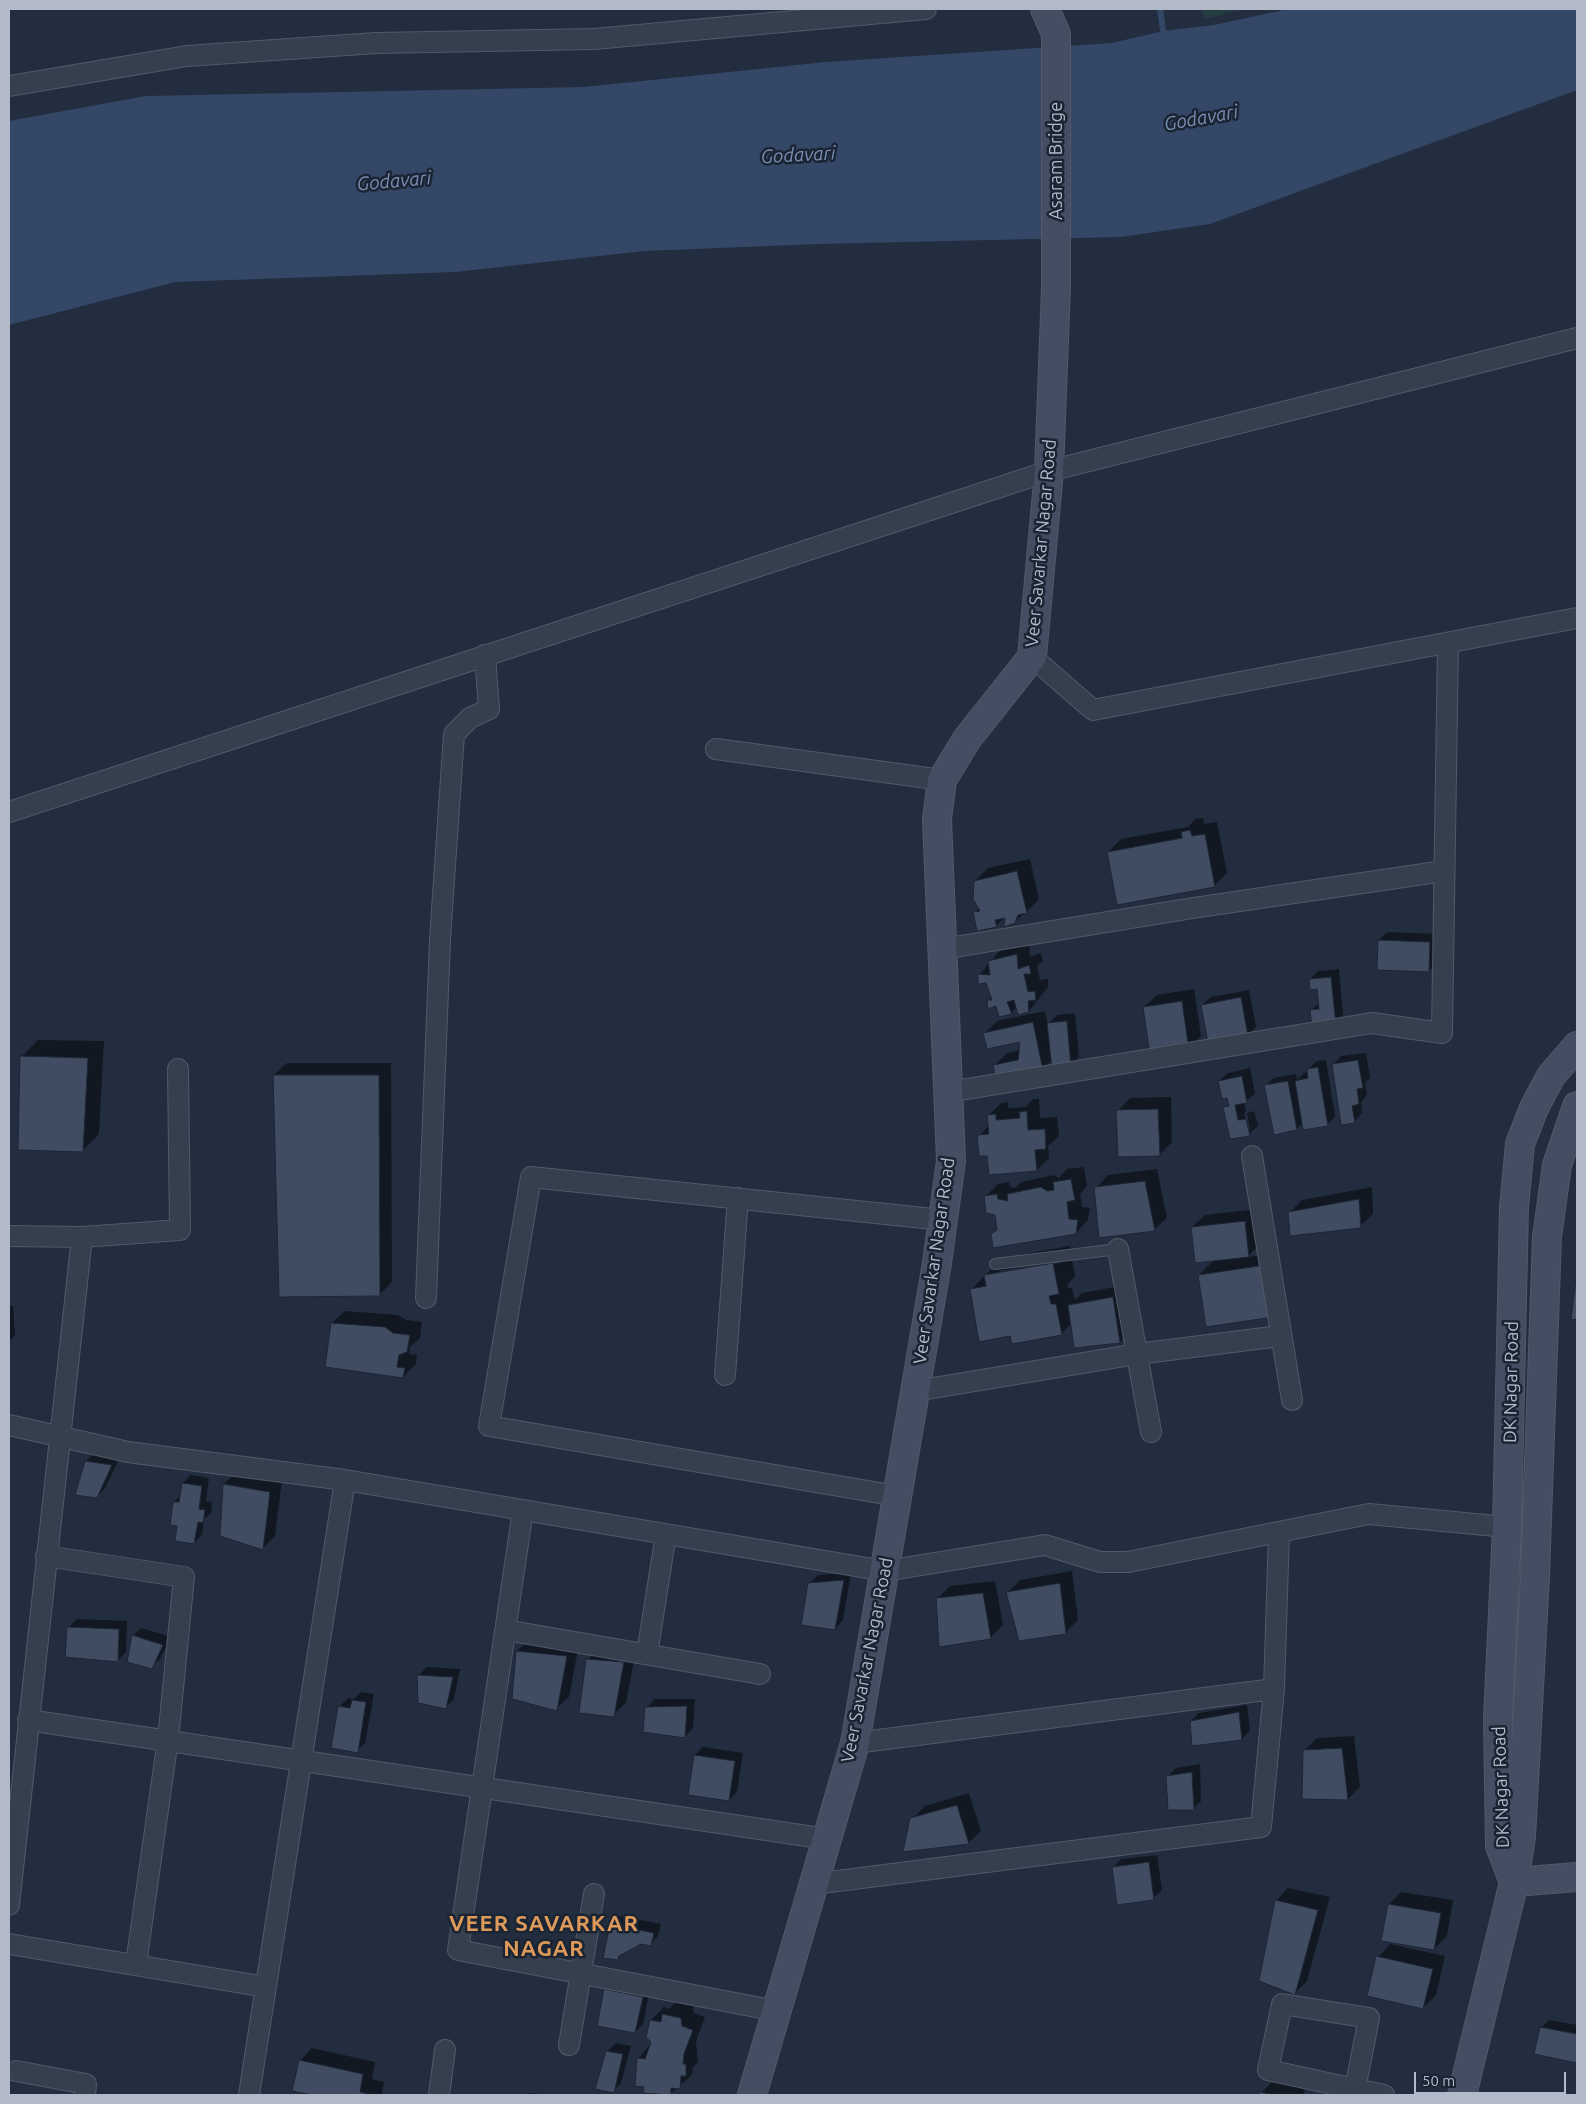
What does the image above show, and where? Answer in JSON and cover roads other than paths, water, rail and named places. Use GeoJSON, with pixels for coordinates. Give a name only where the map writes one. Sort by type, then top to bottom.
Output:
{"type":"FeatureCollection","features":[{"type":"Feature","properties":{"kind":"street"},"geometry":{"type":"LineString","coordinates":[[9,86],[187,56],[376,43],[594,39],[926,9]]}},
{"type":"Feature","properties":{"kind":"street","name":"Asaram Bridge"},"geometry":{"type":"LineString","coordinates":[[1045,9],[1056,34],[1056,288]]}},
{"type":"Feature","properties":{"kind":"street","name":"Veer Savarkar Nagar Road"},"geometry":{"type":"LineString","coordinates":[[752,2095],[855,1743],[885,1571],[951,1161],[937,819],[942,780],[967,739],[1032,657],[1049,471],[1056,288]]}},
{"type":"Feature","properties":{"kind":"street"},"geometry":{"type":"LineString","coordinates":[[9,812],[1049,471],[1577,338]]}},
{"type":"Feature","properties":{"kind":"street"},"geometry":{"type":"LineString","coordinates":[[1032,657],[1093,710],[1577,618]]}},
{"type":"Feature","properties":{"kind":"street"},"geometry":{"type":"LineString","coordinates":[[948,1092],[1372,1024],[1442,1033],[1448,643]]}},
{"type":"Feature","properties":{"kind":"street"},"geometry":{"type":"LineString","coordinates":[[426,1298],[440,939],[454,734],[470,718],[489,709],[485,655]]}},
{"type":"Feature","properties":{"kind":"street"},"geometry":{"type":"LineString","coordinates":[[716,749],[942,780]]}},
{"type":"Feature","properties":{"kind":"street"},"geometry":{"type":"LineString","coordinates":[[942,949],[1193,908],[1444,872]]}},
{"type":"Feature","properties":{"kind":"street","name":"DK Nagar Road"},"geometry":{"type":"LineString","coordinates":[[1514,1882],[1500,1846],[1498,1718],[1507,1527],[1514,1207],[1520,1144],[1534,1108],[1551,1076],[1577,1046]]}},
{"type":"Feature","properties":{"kind":"street"},"geometry":{"type":"LineString","coordinates":[[9,1236],[82,1238],[180,1230],[178,1069]]}},
{"type":"Feature","properties":{"kind":"street","name":"DK Nagar Road"},"geometry":{"type":"LineString","coordinates":[[1514,1882],[1521,1837],[1535,1576],[1547,1237],[1557,1165],[1577,1106]]}},
{"type":"Feature","properties":{"kind":"street"},"geometry":{"type":"LineString","coordinates":[[1252,1156],[1292,1400]]}},
{"type":"Feature","properties":{"kind":"street"},"geometry":{"type":"LineString","coordinates":[[897,1496],[489,1426],[531,1176],[943,1220]]}},
{"type":"Feature","properties":{"kind":"street"},"geometry":{"type":"LineString","coordinates":[[725,1375],[738,1198]]}},
{"type":"Feature","properties":{"kind":"street"},"geometry":{"type":"LineString","coordinates":[[9,1905],[82,1238]]}},
{"type":"Feature","properties":{"kind":"street"},"geometry":{"type":"LineString","coordinates":[[1118,1249],[1151,1432]]}},
{"type":"Feature","properties":{"kind":"street"},"geometry":{"type":"LineString","coordinates":[[915,1392],[1137,1354],[1280,1336]]}},
{"type":"Feature","properties":{"kind":"street"},"geometry":{"type":"LineString","coordinates":[[9,1425],[128,1452],[345,1480],[885,1571],[1045,1544],[1100,1562],[1128,1562],[1369,1514],[1507,1527]]}},
{"type":"Feature","properties":{"kind":"street"},"geometry":{"type":"LineString","coordinates":[[249,2095],[345,1480]]}},
{"type":"Feature","properties":{"kind":"street"},"geometry":{"type":"LineString","coordinates":[[523,1510],[458,1950],[777,2011]]}},
{"type":"Feature","properties":{"kind":"street"},"geometry":{"type":"LineString","coordinates":[[814,1884],[1260,1827],[1274,1689],[1279,1532]]}},
{"type":"Feature","properties":{"kind":"street"},"geometry":{"type":"LineString","coordinates":[[647,1654],[666,1534]]}},
{"type":"Feature","properties":{"kind":"street"},"geometry":{"type":"LineString","coordinates":[[46,1556],[184,1577],[166,1740],[136,1964]]}},
{"type":"Feature","properties":{"kind":"street"},"geometry":{"type":"LineString","coordinates":[[505,1630],[760,1674]]}},
{"type":"Feature","properties":{"kind":"street"},"geometry":{"type":"LineString","coordinates":[[855,1743],[1274,1689]]}},
{"type":"Feature","properties":{"kind":"street"},"geometry":{"type":"LineString","coordinates":[[28,1720],[827,1839]]}},
{"type":"Feature","properties":{"kind":"street"},"geometry":{"type":"LineString","coordinates":[[1462,2095],[1514,1882],[1577,1877]]}},
{"type":"Feature","properties":{"kind":"street"},"geometry":{"type":"LineString","coordinates":[[569,2045],[594,1894]]}},
{"type":"Feature","properties":{"kind":"street"},"geometry":{"type":"LineString","coordinates":[[9,1944],[266,1987]]}},
{"type":"Feature","properties":{"kind":"street"},"geometry":{"type":"LineString","coordinates":[[1355,2089],[1369,2018],[1282,2004],[1268,2070],[1355,2089],[1384,2095]]}},
{"type":"Feature","properties":{"kind":"street"},"geometry":{"type":"LineString","coordinates":[[439,2095],[445,2050]]}},
{"type":"Feature","properties":{"kind":"street"},"geometry":{"type":"LineString","coordinates":[[16,2071],[86,2084],[84,2095]]}},
{"type":"Feature","properties":{"kind":"lane"},"geometry":{"type":"LineString","coordinates":[[995,1264],[1118,1249]]}},
{"type":"Feature","properties":{"kind":"water","name":"Godavari"},"geometry":{"type":"Polygon","coordinates":[[[1288,9],[1577,9],[1577,90],[1210,224],[1121,237],[819,244],[644,251],[455,272],[175,282],[9,325],[9,121],[146,96],[584,87],[826,62],[1112,43],[1163,31],[1214,25],[1288,9]]]}},
{"type":"Feature","properties":{"kind":"waterway"},"geometry":{"type":"LineString","coordinates":[[1160,9],[1163,31]]}},
{"type":"Feature","properties":{"kind":"district","name":"VEER SAVARKAR NAGAR"},"geometry":{"type":"Point","coordinates":[544,1936]}}]}
